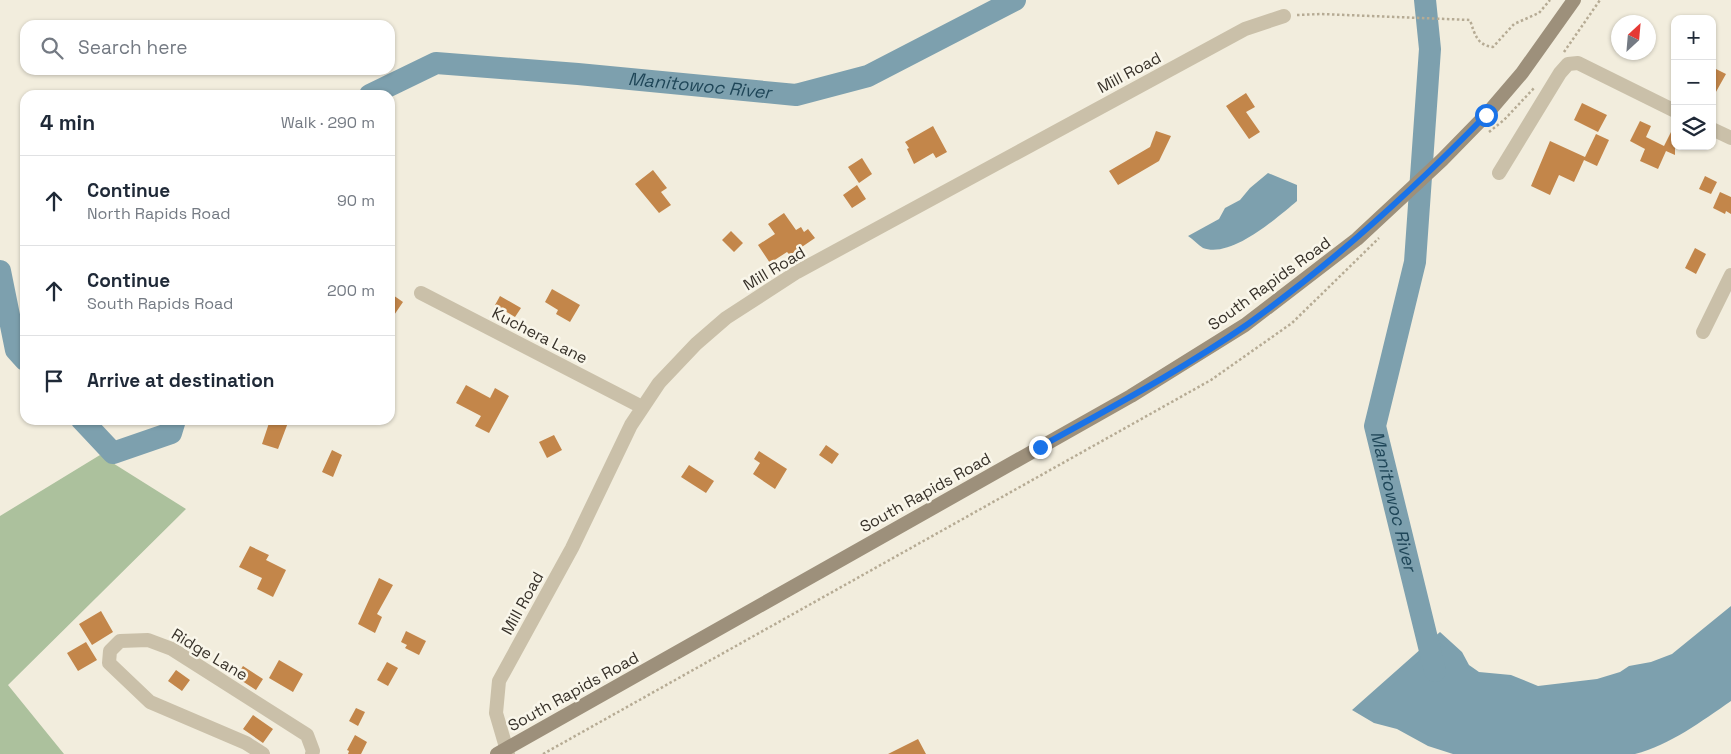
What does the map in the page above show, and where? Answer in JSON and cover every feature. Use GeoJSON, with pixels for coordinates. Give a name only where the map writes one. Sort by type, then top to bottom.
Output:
{"type":"FeatureCollection","features":[{"type":"Feature","properties":{"kind":"main road","name":"South Rapids Road"},"geometry":{"type":"LineString","coordinates":[[504,752],[1131,396],[1246,325],[1288,295],[1357,239],[1435,167],[1486,115],[1522,73],[1574,0]]}},
{"type":"Feature","properties":{"kind":"street","name":"Mill Road"},"geometry":{"type":"LineString","coordinates":[[504,752],[496,713],[500,681],[572,548],[631,425],[659,383],[696,344],[726,318],[797,272],[1245,29],[1284,16]]}},
{"type":"Feature","properties":{"kind":"street"},"geometry":{"type":"LineString","coordinates":[[1498,173],[1560,73],[1568,64],[1578,63],[1671,109]]}},
{"type":"Feature","properties":{"kind":"street"},"geometry":{"type":"LineString","coordinates":[[1716,131],[1731,138]]}},
{"type":"Feature","properties":{"kind":"street"},"geometry":{"type":"LineString","coordinates":[[1703,332],[1731,275]]}},
{"type":"Feature","properties":{"kind":"street","name":"Kuchera Lane"},"geometry":{"type":"LineString","coordinates":[[421,293],[642,407]]}},
{"type":"Feature","properties":{"kind":"street","name":"Ridge Lane"},"geometry":{"type":"LineString","coordinates":[[263,754],[246,743],[150,702],[109,662],[110,651],[120,641],[148,640],[172,649],[307,735],[313,751],[312,754]]}},
{"type":"Feature","properties":{"kind":"path"},"geometry":{"type":"LineString","coordinates":[[1284,16],[1321,14],[1470,20],[1476,40],[1484,46],[1493,47],[1514,24],[1539,13],[1550,0]]}},
{"type":"Feature","properties":{"kind":"path"},"geometry":{"type":"LineString","coordinates":[[543,754],[1211,380],[1292,323]]}},
{"type":"Feature","properties":{"kind":"green space"},"geometry":{"type":"Polygon","coordinates":[[[100,455],[186,509],[8,685],[64,754],[0,754],[0,516],[100,455]]]}},
{"type":"Feature","properties":{"kind":"water"},"geometry":{"type":"Polygon","coordinates":[[[1268,173],[1297,185],[1297,201],[1278,217],[1253,235],[1227,248],[1214,250],[1203,248],[1188,236],[1219,219],[1225,208],[1240,200],[1250,188],[1268,173]]]}},
{"type":"Feature","properties":{"kind":"water"},"geometry":{"type":"Polygon","coordinates":[[[1731,606],[1731,701],[1673,739],[1635,754],[1453,754],[1428,746],[1397,729],[1374,723],[1352,710],[1440,632],[1462,652],[1469,665],[1479,672],[1511,675],[1538,686],[1597,679],[1620,672],[1629,666],[1651,662],[1672,654],[1731,606]]]}},
{"type":"Feature","properties":{"kind":"building"},"geometry":{"type":"Polygon","coordinates":[[[1716,69],[1726,74],[1716,92],[1716,69]]]}},
{"type":"Feature","properties":{"kind":"building"},"geometry":{"type":"Polygon","coordinates":[[[1246,93],[1255,107],[1246,112],[1260,132],[1249,139],[1226,106],[1246,93]]]}},
{"type":"Feature","properties":{"kind":"building"},"geometry":{"type":"Polygon","coordinates":[[[1582,103],[1607,115],[1598,132],[1574,120],[1582,103]]]}},
{"type":"Feature","properties":{"kind":"building"},"geometry":{"type":"Polygon","coordinates":[[[1640,121],[1651,126],[1646,137],[1664,146],[1671,132],[1671,150],[1675,150],[1675,155],[1666,151],[1658,169],[1640,161],[1645,149],[1630,141],[1640,121]]]}},
{"type":"Feature","properties":{"kind":"building"},"geometry":{"type":"Polygon","coordinates":[[[933,126],[947,152],[936,158],[933,153],[914,164],[905,142],[933,126]]]}},
{"type":"Feature","properties":{"kind":"building"},"geometry":{"type":"Polygon","coordinates":[[[1156,131],[1171,136],[1159,161],[1118,185],[1109,171],[1150,147],[1156,131]]]}},
{"type":"Feature","properties":{"kind":"building"},"geometry":{"type":"Polygon","coordinates":[[[1596,134],[1609,140],[1597,166],[1584,160],[1574,182],[1559,175],[1550,195],[1531,186],[1550,141],[1585,157],[1596,134]]]}},
{"type":"Feature","properties":{"kind":"building"},"geometry":{"type":"Polygon","coordinates":[[[862,158],[872,174],[859,183],[848,167],[862,158]]]}},
{"type":"Feature","properties":{"kind":"building"},"geometry":{"type":"Polygon","coordinates":[[[653,170],[667,188],[661,192],[671,205],[659,213],[635,184],[653,170]]]}},
{"type":"Feature","properties":{"kind":"building"},"geometry":{"type":"Polygon","coordinates":[[[1705,176],[1717,182],[1711,194],[1699,189],[1705,176]]]}},
{"type":"Feature","properties":{"kind":"building"},"geometry":{"type":"Polygon","coordinates":[[[857,185],[866,199],[852,208],[843,195],[857,185]]]}},
{"type":"Feature","properties":{"kind":"building"},"geometry":{"type":"Polygon","coordinates":[[[1720,192],[1731,197],[1731,214],[1726,211],[1725,214],[1713,208],[1720,192]]]}},
{"type":"Feature","properties":{"kind":"building"},"geometry":{"type":"Polygon","coordinates":[[[784,213],[796,230],[801,227],[804,232],[808,229],[815,238],[790,255],[787,252],[770,263],[758,245],[775,234],[768,224],[784,213]]]}},
{"type":"Feature","properties":{"kind":"building"},"geometry":{"type":"Polygon","coordinates":[[[731,231],[743,243],[734,252],[722,240],[731,231]]]}},
{"type":"Feature","properties":{"kind":"building"},"geometry":{"type":"Polygon","coordinates":[[[1695,248],[1706,254],[1696,274],[1685,268],[1695,248]]]}},
{"type":"Feature","properties":{"kind":"building"},"geometry":{"type":"Polygon","coordinates":[[[552,289],[580,305],[570,322],[556,314],[558,310],[545,302],[552,289]]]}},
{"type":"Feature","properties":{"kind":"building"},"geometry":{"type":"Polygon","coordinates":[[[395,296],[403,302],[395,314],[395,296]]]}},
{"type":"Feature","properties":{"kind":"building"},"geometry":{"type":"Polygon","coordinates":[[[500,296],[521,308],[515,317],[495,305],[500,296]]]}},
{"type":"Feature","properties":{"kind":"building"},"geometry":{"type":"Polygon","coordinates":[[[466,385],[490,398],[495,388],[509,396],[489,433],[475,426],[481,416],[456,403],[466,385]]]}},
{"type":"Feature","properties":{"kind":"building"},"geometry":{"type":"Polygon","coordinates":[[[268,425],[287,425],[278,449],[262,444],[268,425]]]}},
{"type":"Feature","properties":{"kind":"building"},"geometry":{"type":"Polygon","coordinates":[[[554,435],[562,450],[547,458],[539,442],[554,435]]]}},
{"type":"Feature","properties":{"kind":"building"},"geometry":{"type":"Polygon","coordinates":[[[826,445],[839,454],[832,464],[819,455],[826,445]]]}},
{"type":"Feature","properties":{"kind":"building"},"geometry":{"type":"Polygon","coordinates":[[[332,450],[342,455],[333,477],[322,472],[332,450]]]}},
{"type":"Feature","properties":{"kind":"building"},"geometry":{"type":"Polygon","coordinates":[[[759,451],[787,469],[775,489],[753,474],[760,463],[754,459],[759,451]]]}},
{"type":"Feature","properties":{"kind":"building"},"geometry":{"type":"Polygon","coordinates":[[[689,465],[714,481],[706,493],[681,477],[689,465]]]}},
{"type":"Feature","properties":{"kind":"building"},"geometry":{"type":"Polygon","coordinates":[[[250,546],[269,555],[266,560],[286,570],[273,597],[257,589],[262,578],[239,567],[250,546]]]}},
{"type":"Feature","properties":{"kind":"building"},"geometry":{"type":"Polygon","coordinates":[[[379,578],[393,585],[377,614],[382,617],[375,633],[358,624],[379,578]]]}},
{"type":"Feature","properties":{"kind":"building"},"geometry":{"type":"Polygon","coordinates":[[[101,611],[113,632],[92,645],[79,624],[101,611]]]}},
{"type":"Feature","properties":{"kind":"building"},"geometry":{"type":"Polygon","coordinates":[[[406,631],[426,641],[419,655],[405,648],[407,645],[401,642],[406,631]]]}},
{"type":"Feature","properties":{"kind":"building"},"geometry":{"type":"Polygon","coordinates":[[[86,642],[97,660],[78,671],[67,653],[86,642]]]}},
{"type":"Feature","properties":{"kind":"building"},"geometry":{"type":"Polygon","coordinates":[[[279,660],[303,674],[293,692],[269,678],[279,660]]]}},
{"type":"Feature","properties":{"kind":"building"},"geometry":{"type":"Polygon","coordinates":[[[387,662],[398,668],[388,686],[377,680],[387,662]]]}},
{"type":"Feature","properties":{"kind":"building"},"geometry":{"type":"Polygon","coordinates":[[[243,666],[263,679],[256,690],[236,677],[243,666]]]}},
{"type":"Feature","properties":{"kind":"building"},"geometry":{"type":"Polygon","coordinates":[[[176,670],[190,680],[182,691],[168,681],[176,670]]]}},
{"type":"Feature","properties":{"kind":"building"},"geometry":{"type":"Polygon","coordinates":[[[356,708],[365,712],[358,726],[349,721],[356,708]]]}},
{"type":"Feature","properties":{"kind":"building"},"geometry":{"type":"Polygon","coordinates":[[[253,715],[273,729],[263,743],[243,729],[253,715]]]}},
{"type":"Feature","properties":{"kind":"building"},"geometry":{"type":"Polygon","coordinates":[[[355,735],[367,742],[361,754],[348,754],[349,751],[347,750],[355,735]]]}},
{"type":"Feature","properties":{"kind":"building"},"geometry":{"type":"Polygon","coordinates":[[[918,739],[926,754],[888,754],[918,739]]]}},
{"type":"Feature","properties":{"kind":"waterway","name":"Manitowoc River"},"geometry":{"type":"LineString","coordinates":[[380,90],[436,63],[578,74],[796,95],[868,76],[1015,0]]}},
{"type":"Feature","properties":{"kind":"waterway","name":"Manitowoc River"},"geometry":{"type":"LineString","coordinates":[[1425,0],[1430,49],[1415,262],[1375,426],[1435,671]]}},
{"type":"Feature","properties":{"kind":"waterway","name":"Manitowoc River"},"geometry":{"type":"LineString","coordinates":[[0,271],[16,350],[20,354]]}},
{"type":"Feature","properties":{"kind":"waterway","name":"Manitowoc River"},"geometry":{"type":"LineString","coordinates":[[87,425],[113,453],[171,433],[173,425]]}},
{"type":"Feature","properties":{"kind":"route"},"geometry":{"type":"LineString","coordinates":[[1040,447],[1131,396],[1246,325],[1288,295],[1357,239],[1401,200],[1486,115]]}}]}
